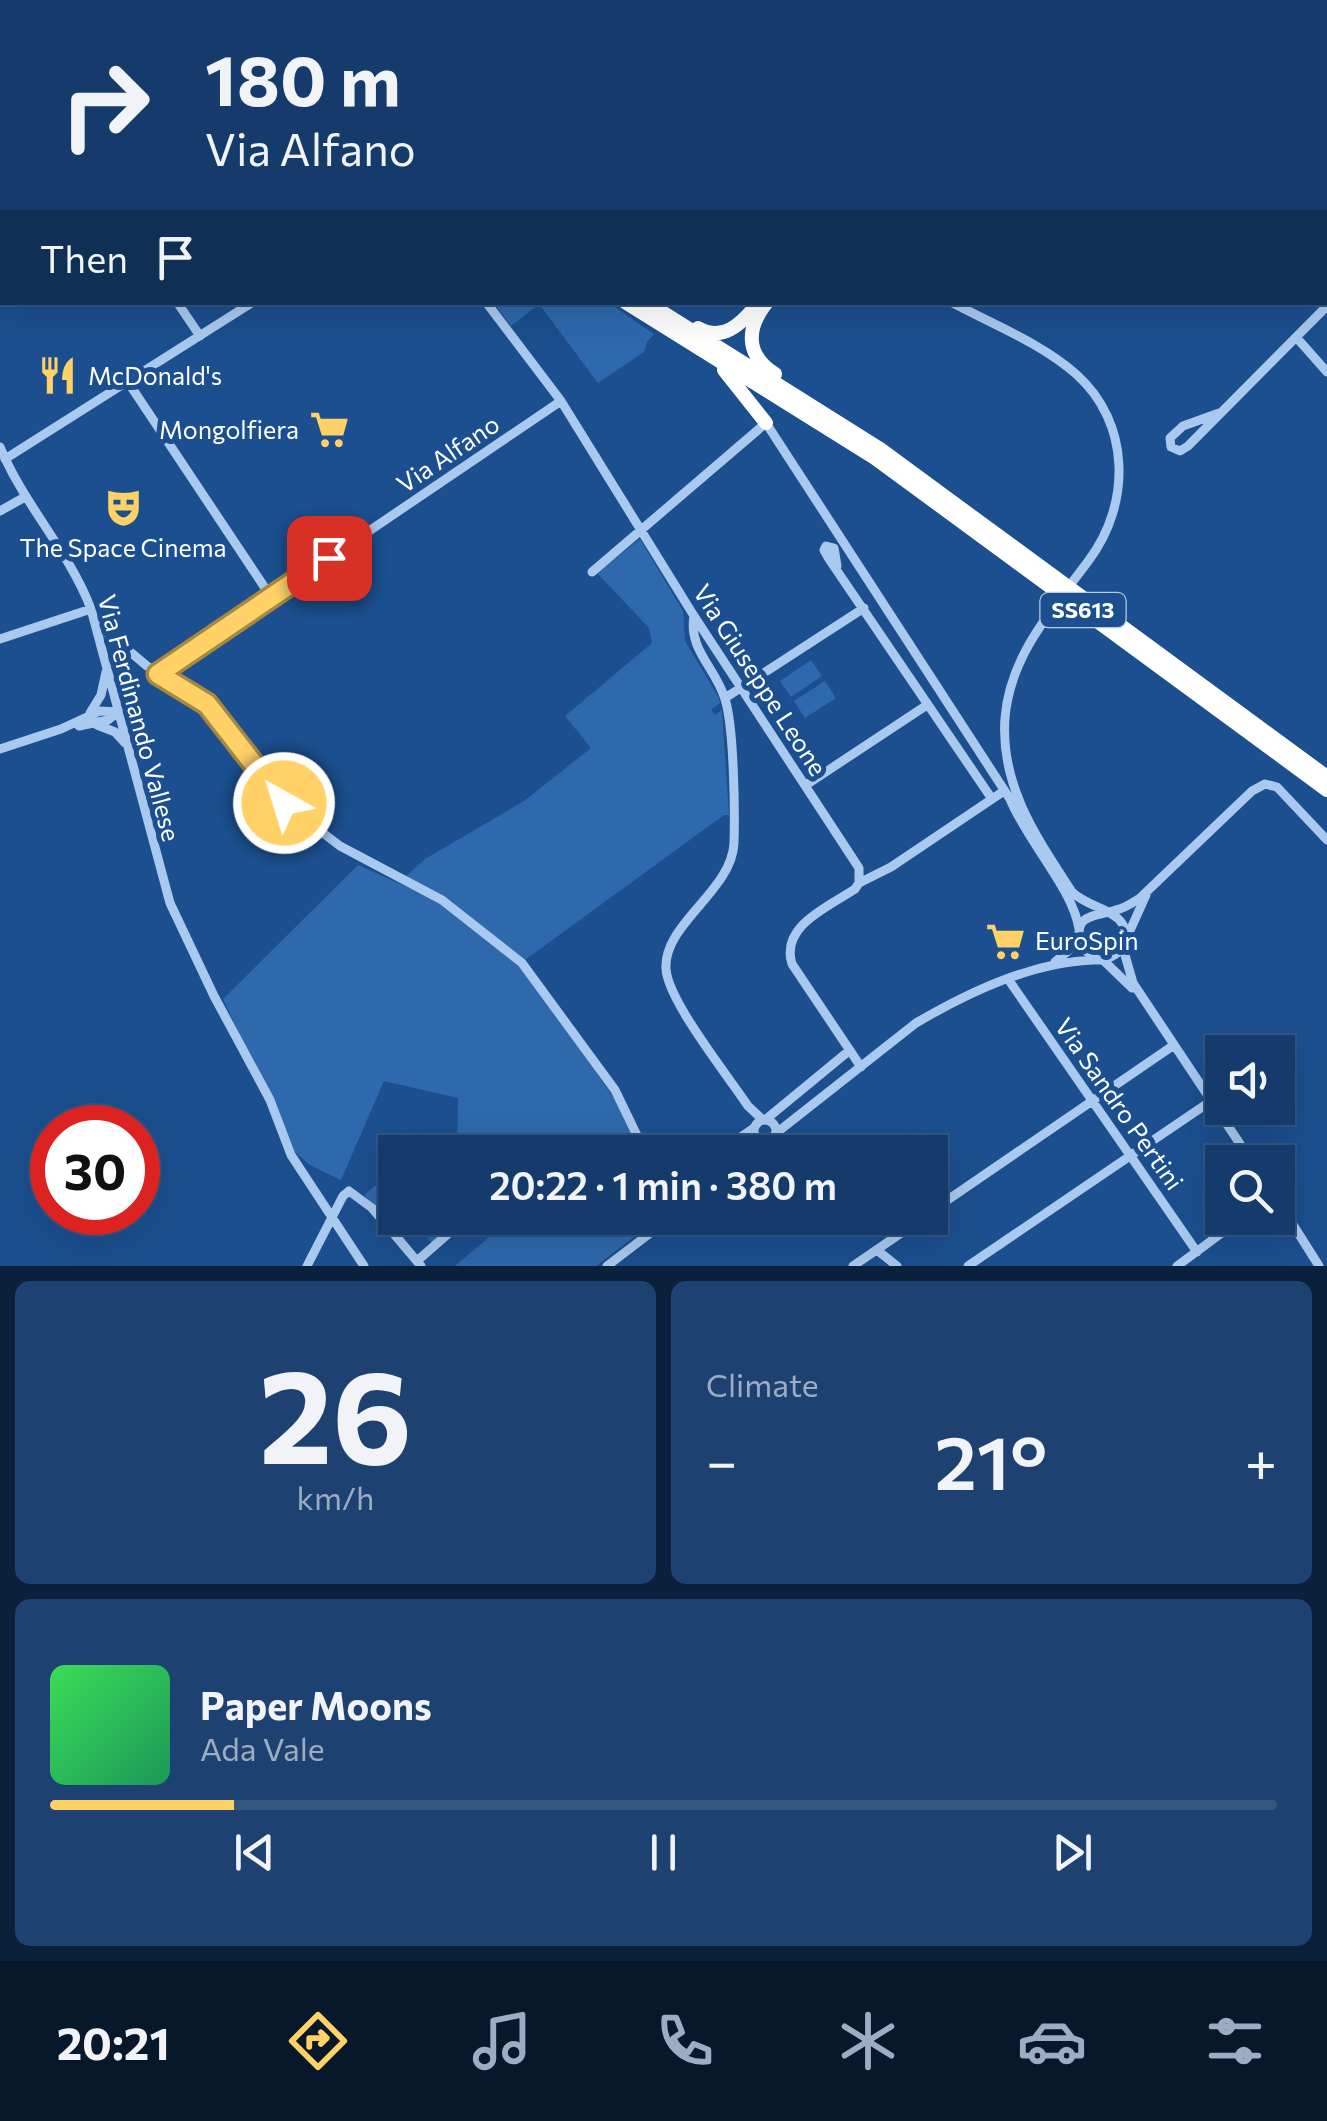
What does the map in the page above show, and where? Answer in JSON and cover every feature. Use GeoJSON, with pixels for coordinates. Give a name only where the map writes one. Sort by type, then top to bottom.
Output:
{"type":"FeatureCollection","features":[{"type":"Feature","properties":{"kind":"highway"},"geometry":{"type":"LineString","coordinates":[[662,305],[707,333],[722,334],[747,317],[757,305]]}},
{"type":"Feature","properties":{"kind":"highway"},"geometry":{"type":"LineString","coordinates":[[765,305],[752,323],[756,356],[766,368],[818,401],[834,420]]}},
{"type":"Feature","properties":{"kind":"highway","name":"SS613"},"geometry":{"type":"LineString","coordinates":[[646,309],[880,448],[1327,777]]}},
{"type":"Feature","properties":{"kind":"highway","name":"SS613"},"geometry":{"type":"LineString","coordinates":[[646,309],[875,458],[1327,790]]}},
{"type":"Feature","properties":{"kind":"highway"},"geometry":{"type":"LineString","coordinates":[[646,309],[654,326],[731,376],[766,424]]}},
{"type":"Feature","properties":{"kind":"street"},"geometry":{"type":"LineString","coordinates":[[179,305],[200,336]]}},
{"type":"Feature","properties":{"kind":"street"},"geometry":{"type":"LineString","coordinates":[[5,459],[249,305]]}},
{"type":"Feature","properties":{"kind":"street","name":"Via Giuseppe Leone"},"geometry":{"type":"LineString","coordinates":[[488,305],[561,401],[694,616],[859,868],[859,882]]}},
{"type":"Feature","properties":{"kind":"street"},"geometry":{"type":"LineString","coordinates":[[956,305],[1064,364],[1091,390],[1116,443],[1120,485],[1111,524],[1044,620],[1019,663],[1007,698],[1004,739],[1018,804],[1080,908],[1080,929]]}},
{"type":"Feature","properties":{"kind":"street"},"geometry":{"type":"LineString","coordinates":[[1219,413],[1183,426],[1170,438],[1170,448],[1180,451],[1188,446],[1327,306]]}},
{"type":"Feature","properties":{"kind":"street"},"geometry":{"type":"LineString","coordinates":[[1296,337],[1327,372]]}},
{"type":"Feature","properties":{"kind":"street"},"geometry":{"type":"LineString","coordinates":[[128,382],[271,597]]}},
{"type":"Feature","properties":{"kind":"street","name":"Via Alfano"},"geometry":{"type":"LineString","coordinates":[[158,674],[561,401]]}},
{"type":"Feature","properties":{"kind":"street"},"geometry":{"type":"LineString","coordinates":[[592,572],[766,424],[1073,904],[1084,952],[1128,984],[1153,1014]]}},
{"type":"Feature","properties":{"kind":"street","name":"Via Ferdinando Vallese"},"geometry":{"type":"LineString","coordinates":[[0,447],[25,497],[77,574],[91,609],[170,903],[270,1100],[291,1155],[364,1266]]}},
{"type":"Feature","properties":{"kind":"street"},"geometry":{"type":"LineString","coordinates":[[0,511],[25,497]]}},
{"type":"Feature","properties":{"kind":"street"},"geometry":{"type":"LineString","coordinates":[[837,566],[992,799]]}},
{"type":"Feature","properties":{"kind":"street"},"geometry":{"type":"LineString","coordinates":[[725,698],[864,608]]}},
{"type":"Feature","properties":{"kind":"street"},"geometry":{"type":"LineString","coordinates":[[0,640],[91,609]]}},
{"type":"Feature","properties":{"kind":"street"},"geometry":{"type":"LineString","coordinates":[[694,616],[692,639],[725,698],[734,841],[725,873],[671,945],[666,970],[676,997],[760,1124],[758,1135]]}},
{"type":"Feature","properties":{"kind":"street"},"geometry":{"type":"LineString","coordinates":[[96,623],[158,674],[207,704],[284,803],[340,846],[442,900],[522,963],[615,1090],[637,1135]]}},
{"type":"Feature","properties":{"kind":"street"},"geometry":{"type":"LineString","coordinates":[[86,722],[101,696],[106,665]]}},
{"type":"Feature","properties":{"kind":"street"},"geometry":{"type":"LineString","coordinates":[[806,785],[927,705]]}},
{"type":"Feature","properties":{"kind":"street"},"geometry":{"type":"LineString","coordinates":[[0,749],[86,722],[108,720],[118,712]]}},
{"type":"Feature","properties":{"kind":"street"},"geometry":{"type":"LineString","coordinates":[[86,722],[115,732],[128,750]]}},
{"type":"Feature","properties":{"kind":"street"},"geometry":{"type":"LineString","coordinates":[[1038,970],[1062,957],[1091,915],[1130,904],[1151,889],[1252,791],[1265,784],[1277,787],[1327,840]]}},
{"type":"Feature","properties":{"kind":"street"},"geometry":{"type":"LineString","coordinates":[[861,1067],[792,964],[788,949],[797,928],[855,889],[859,882],[874,877],[1004,791]]}},
{"type":"Feature","properties":{"kind":"street"},"geometry":{"type":"LineString","coordinates":[[775,1135],[916,1022],[967,995],[1072,960],[1111,959],[1124,944],[1138,908],[1151,889]]}},
{"type":"Feature","properties":{"kind":"street"},"geometry":{"type":"LineString","coordinates":[[1072,892],[1124,926],[1130,976],[1205,1092]]}},
{"type":"Feature","properties":{"kind":"street","name":"Via Sandro Pertini"},"geometry":{"type":"LineString","coordinates":[[1008,979],[1197,1252]]}},
{"type":"Feature","properties":{"kind":"street"},"geometry":{"type":"LineString","coordinates":[[948,1199],[1174,1046]]}},
{"type":"Feature","properties":{"kind":"street"},"geometry":{"type":"LineString","coordinates":[[744,1135],[850,1050]]}},
{"type":"Feature","properties":{"kind":"street"},"geometry":{"type":"LineString","coordinates":[[753,1135],[760,1124],[814,1104]]}},
{"type":"Feature","properties":{"kind":"street"},"geometry":{"type":"LineString","coordinates":[[968,1266],[1205,1105]]}},
{"type":"Feature","properties":{"kind":"street"},"geometry":{"type":"LineString","coordinates":[[760,1124],[774,1126],[772,1135]]}},
{"type":"Feature","properties":{"kind":"street"},"geometry":{"type":"LineString","coordinates":[[307,1266],[343,1196],[349,1192],[372,1208],[419,1264],[449,1235]]}},
{"type":"Feature","properties":{"kind":"street"},"geometry":{"type":"LineString","coordinates":[[1295,1228],[1319,1266]]}},
{"type":"Feature","properties":{"kind":"street"},"geometry":{"type":"LineString","coordinates":[[607,1266],[648,1235]]}},
{"type":"Feature","properties":{"kind":"street"},"geometry":{"type":"LineString","coordinates":[[854,1266],[899,1235]]}},
{"type":"Feature","properties":{"kind":"street"},"geometry":{"type":"LineString","coordinates":[[1177,1266],[1220,1235]]}},
{"type":"Feature","properties":{"kind":"street"},"geometry":{"type":"LineString","coordinates":[[877,1250],[897,1266]]}},
{"type":"Feature","properties":{"kind":"shaded area"},"geometry":{"type":"Polygon","coordinates":[[[495,305],[538,305],[511,326],[495,305]]]}},
{"type":"Feature","properties":{"kind":"shaded area"},"geometry":{"type":"Polygon","coordinates":[[[540,305],[612,305],[654,334],[644,352],[598,383],[540,305]]]}},
{"type":"Feature","properties":{"kind":"shaded area"},"geometry":{"type":"Polygon","coordinates":[[[640,539],[683,611],[685,641],[718,696],[720,703],[711,710],[715,715],[722,710],[729,815],[525,960],[443,897],[404,878],[425,859],[524,801],[591,748],[565,716],[652,643],[649,628],[597,573],[640,539]]]}},
{"type":"Feature","properties":{"kind":"shaded area"},"geometry":{"type":"Polygon","coordinates":[[[811,660],[822,676],[791,697],[780,681],[811,660]]]}},
{"type":"Feature","properties":{"kind":"shaded area"},"geometry":{"type":"Polygon","coordinates":[[[825,681],[836,698],[805,718],[794,701],[825,681]]]}},
{"type":"Feature","properties":{"kind":"shaded area"},"geometry":{"type":"Polygon","coordinates":[[[358,865],[440,902],[526,972],[618,1104],[633,1135],[457,1135],[458,1098],[384,1081],[341,1180],[310,1165],[295,1152],[223,999],[358,865]]]}},
{"type":"Feature","properties":{"kind":"shaded area"},"geometry":{"type":"Polygon","coordinates":[[[378,1183],[378,1210],[364,1195],[378,1183]]]}},
{"type":"Feature","properties":{"kind":"shaded area"},"geometry":{"type":"Polygon","coordinates":[[[425,1235],[441,1235],[432,1243],[425,1235]]]}},
{"type":"Feature","properties":{"kind":"shaded area"},"geometry":{"type":"Polygon","coordinates":[[[492,1235],[637,1235],[596,1266],[455,1266],[492,1235]]]}},
{"type":"Feature","properties":{"kind":"place","name":"McDonald's"},"geometry":{"type":"Point","coordinates":[58,376]}},
{"type":"Feature","properties":{"kind":"place","name":"Mongolfiera"},"geometry":{"type":"Point","coordinates":[329,430]}},
{"type":"Feature","properties":{"kind":"place","name":"The Space Cinema"},"geometry":{"type":"Point","coordinates":[123,507]}},
{"type":"Feature","properties":{"kind":"place","name":"EuroSpin"},"geometry":{"type":"Point","coordinates":[1005,941]}},
{"type":"Feature","properties":{"kind":"route"},"geometry":{"type":"LineString","coordinates":[[284,803],[207,704],[158,674],[329,558]]}}]}
